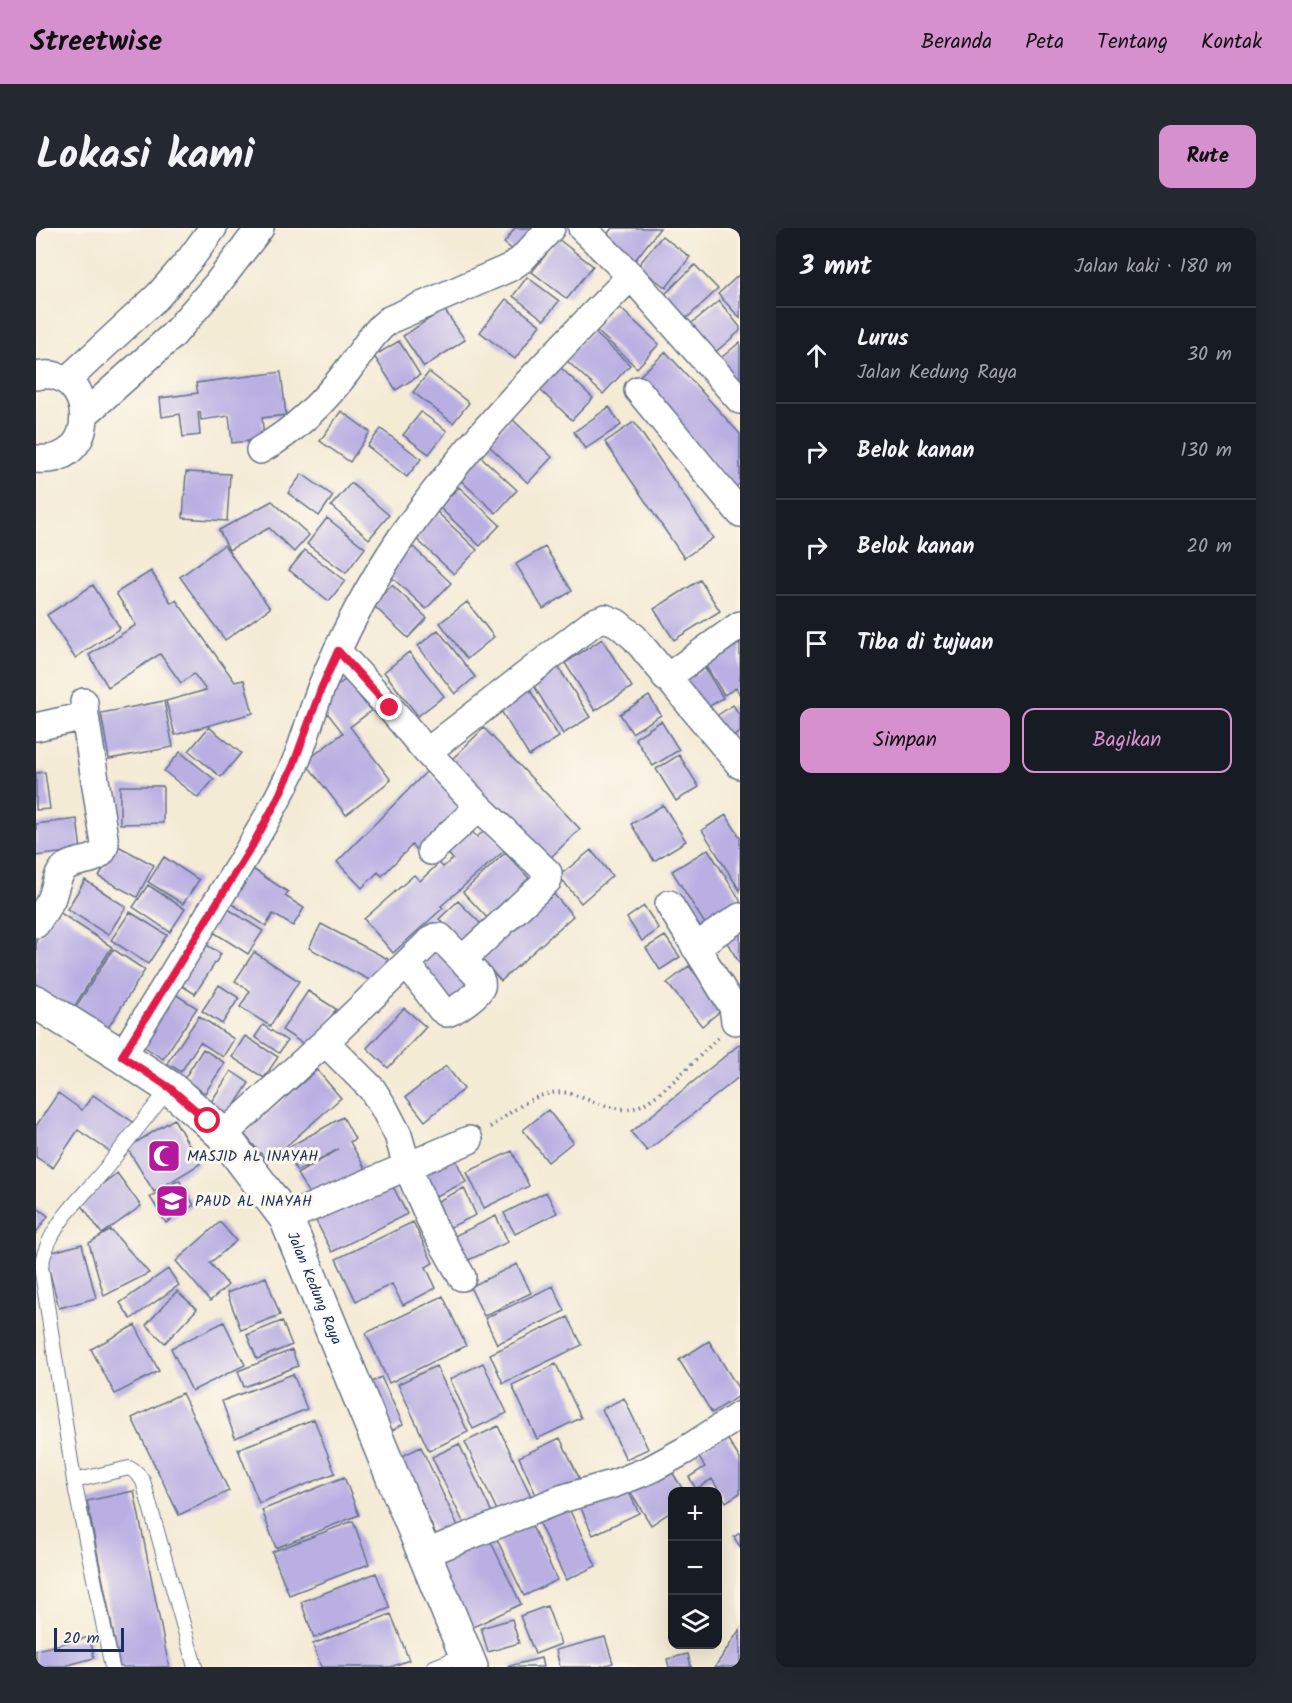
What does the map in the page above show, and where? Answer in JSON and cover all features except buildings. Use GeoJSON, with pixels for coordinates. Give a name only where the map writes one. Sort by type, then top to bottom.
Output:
{"type":"FeatureCollection","features":[{"type":"Feature","properties":{"kind":"street"},"geometry":{"type":"LineString","coordinates":[[66,381],[158,296],[213,228]]}},
{"type":"Feature","properties":{"kind":"street"},"geometry":{"type":"LineString","coordinates":[[85,414],[173,335],[217,284],[260,228]]}},
{"type":"Feature","properties":{"kind":"street"},"geometry":{"type":"LineString","coordinates":[[260,450],[296,427],[351,365],[376,330],[389,320],[509,268],[521,260],[551,228]]}},
{"type":"Feature","properties":{"kind":"street"},"geometry":{"type":"LineString","coordinates":[[582,228],[631,276],[740,400]]}},
{"type":"Feature","properties":{"kind":"street"},"geometry":{"type":"LineString","coordinates":[[122,1056],[252,846],[274,806],[293,766],[321,689],[338,651],[363,600],[400,539],[451,469],[540,369],[631,276]]}},
{"type":"Feature","properties":{"kind":"street"},"geometry":{"type":"LineString","coordinates":[[36,376],[54,376],[66,381],[76,390],[85,414],[81,434],[70,450],[58,457],[45,460],[36,459]]}},
{"type":"Feature","properties":{"kind":"street"},"geometry":{"type":"LineString","coordinates":[[638,390],[740,513]]}},
{"type":"Feature","properties":{"kind":"street"},"geometry":{"type":"LineString","coordinates":[[428,752],[594,622],[605,618],[617,623],[634,637],[740,765]]}},
{"type":"Feature","properties":{"kind":"street"},"geometry":{"type":"LineString","coordinates":[[666,678],[740,625]]}},
{"type":"Feature","properties":{"kind":"street"},"geometry":{"type":"LineString","coordinates":[[338,651],[479,807],[548,873],[548,880],[463,959]]}},
{"type":"Feature","properties":{"kind":"street"},"geometry":{"type":"LineString","coordinates":[[36,727],[84,709],[105,844],[105,849],[98,857],[73,864],[61,872],[52,898],[36,924]]}},
{"type":"Feature","properties":{"kind":"street"},"geometry":{"type":"LineString","coordinates":[[431,851],[479,807]]}},
{"type":"Feature","properties":{"kind":"street"},"geometry":{"type":"LineString","coordinates":[[669,904],[733,1007],[735,1021]]}},
{"type":"Feature","properties":{"kind":"street"},"geometry":{"type":"LineString","coordinates":[[695,947],[740,917]]}},
{"type":"Feature","properties":{"kind":"street"},"geometry":{"type":"LineString","coordinates":[[223,1135],[325,1042],[407,964],[435,938],[440,938],[463,959],[479,977],[482,984],[480,990],[447,1013],[441,1009],[407,964]]}},
{"type":"Feature","properties":{"kind":"street","name":"Jalan Kedung Raya"},"geometry":{"type":"LineString","coordinates":[[36,1002],[170,1088],[223,1135],[286,1218],[469,1660]]}},
{"type":"Feature","properties":{"kind":"street"},"geometry":{"type":"LineString","coordinates":[[325,1042],[372,1089],[398,1135],[407,1166],[433,1226],[462,1276]]}},
{"type":"Feature","properties":{"kind":"street"},"geometry":{"type":"LineString","coordinates":[[286,1218],[469,1140]]}},
{"type":"Feature","properties":{"kind":"street"},"geometry":{"type":"LineString","coordinates":[[424,1554],[561,1499],[616,1483],[649,1470],[684,1451],[740,1415]]}},
{"type":"Feature","properties":{"kind":"lane"},"geometry":{"type":"LineString","coordinates":[[112,1667],[74,1480],[42,1280],[43,1257],[60,1219],[104,1170],[170,1088]]}},
{"type":"Feature","properties":{"kind":"lane"},"geometry":{"type":"LineString","coordinates":[[74,1480],[129,1468],[137,1473],[142,1481],[195,1667]]}},
{"type":"Feature","properties":{"kind":"lane"},"geometry":{"type":"LineString","coordinates":[[434,1667],[469,1660]]}},
{"type":"Feature","properties":{"kind":"path"},"geometry":{"type":"LineString","coordinates":[[469,1140],[542,1095],[568,1093],[620,1108],[634,1108],[645,1104],[735,1021]]}},
{"type":"Feature","properties":{"kind":"place","name":"MASJID AL INAYAH"},"geometry":{"type":"Point","coordinates":[164,1156]}},
{"type":"Feature","properties":{"kind":"place","name":"PAUD AL INAYAH"},"geometry":{"type":"Point","coordinates":[172,1201]}},
{"type":"Feature","properties":{"kind":"route"},"geometry":{"type":"LineString","coordinates":[[208,1121],[170,1088],[122,1056],[252,846],[274,806],[293,766],[321,689],[338,651],[390,708]]}}]}
